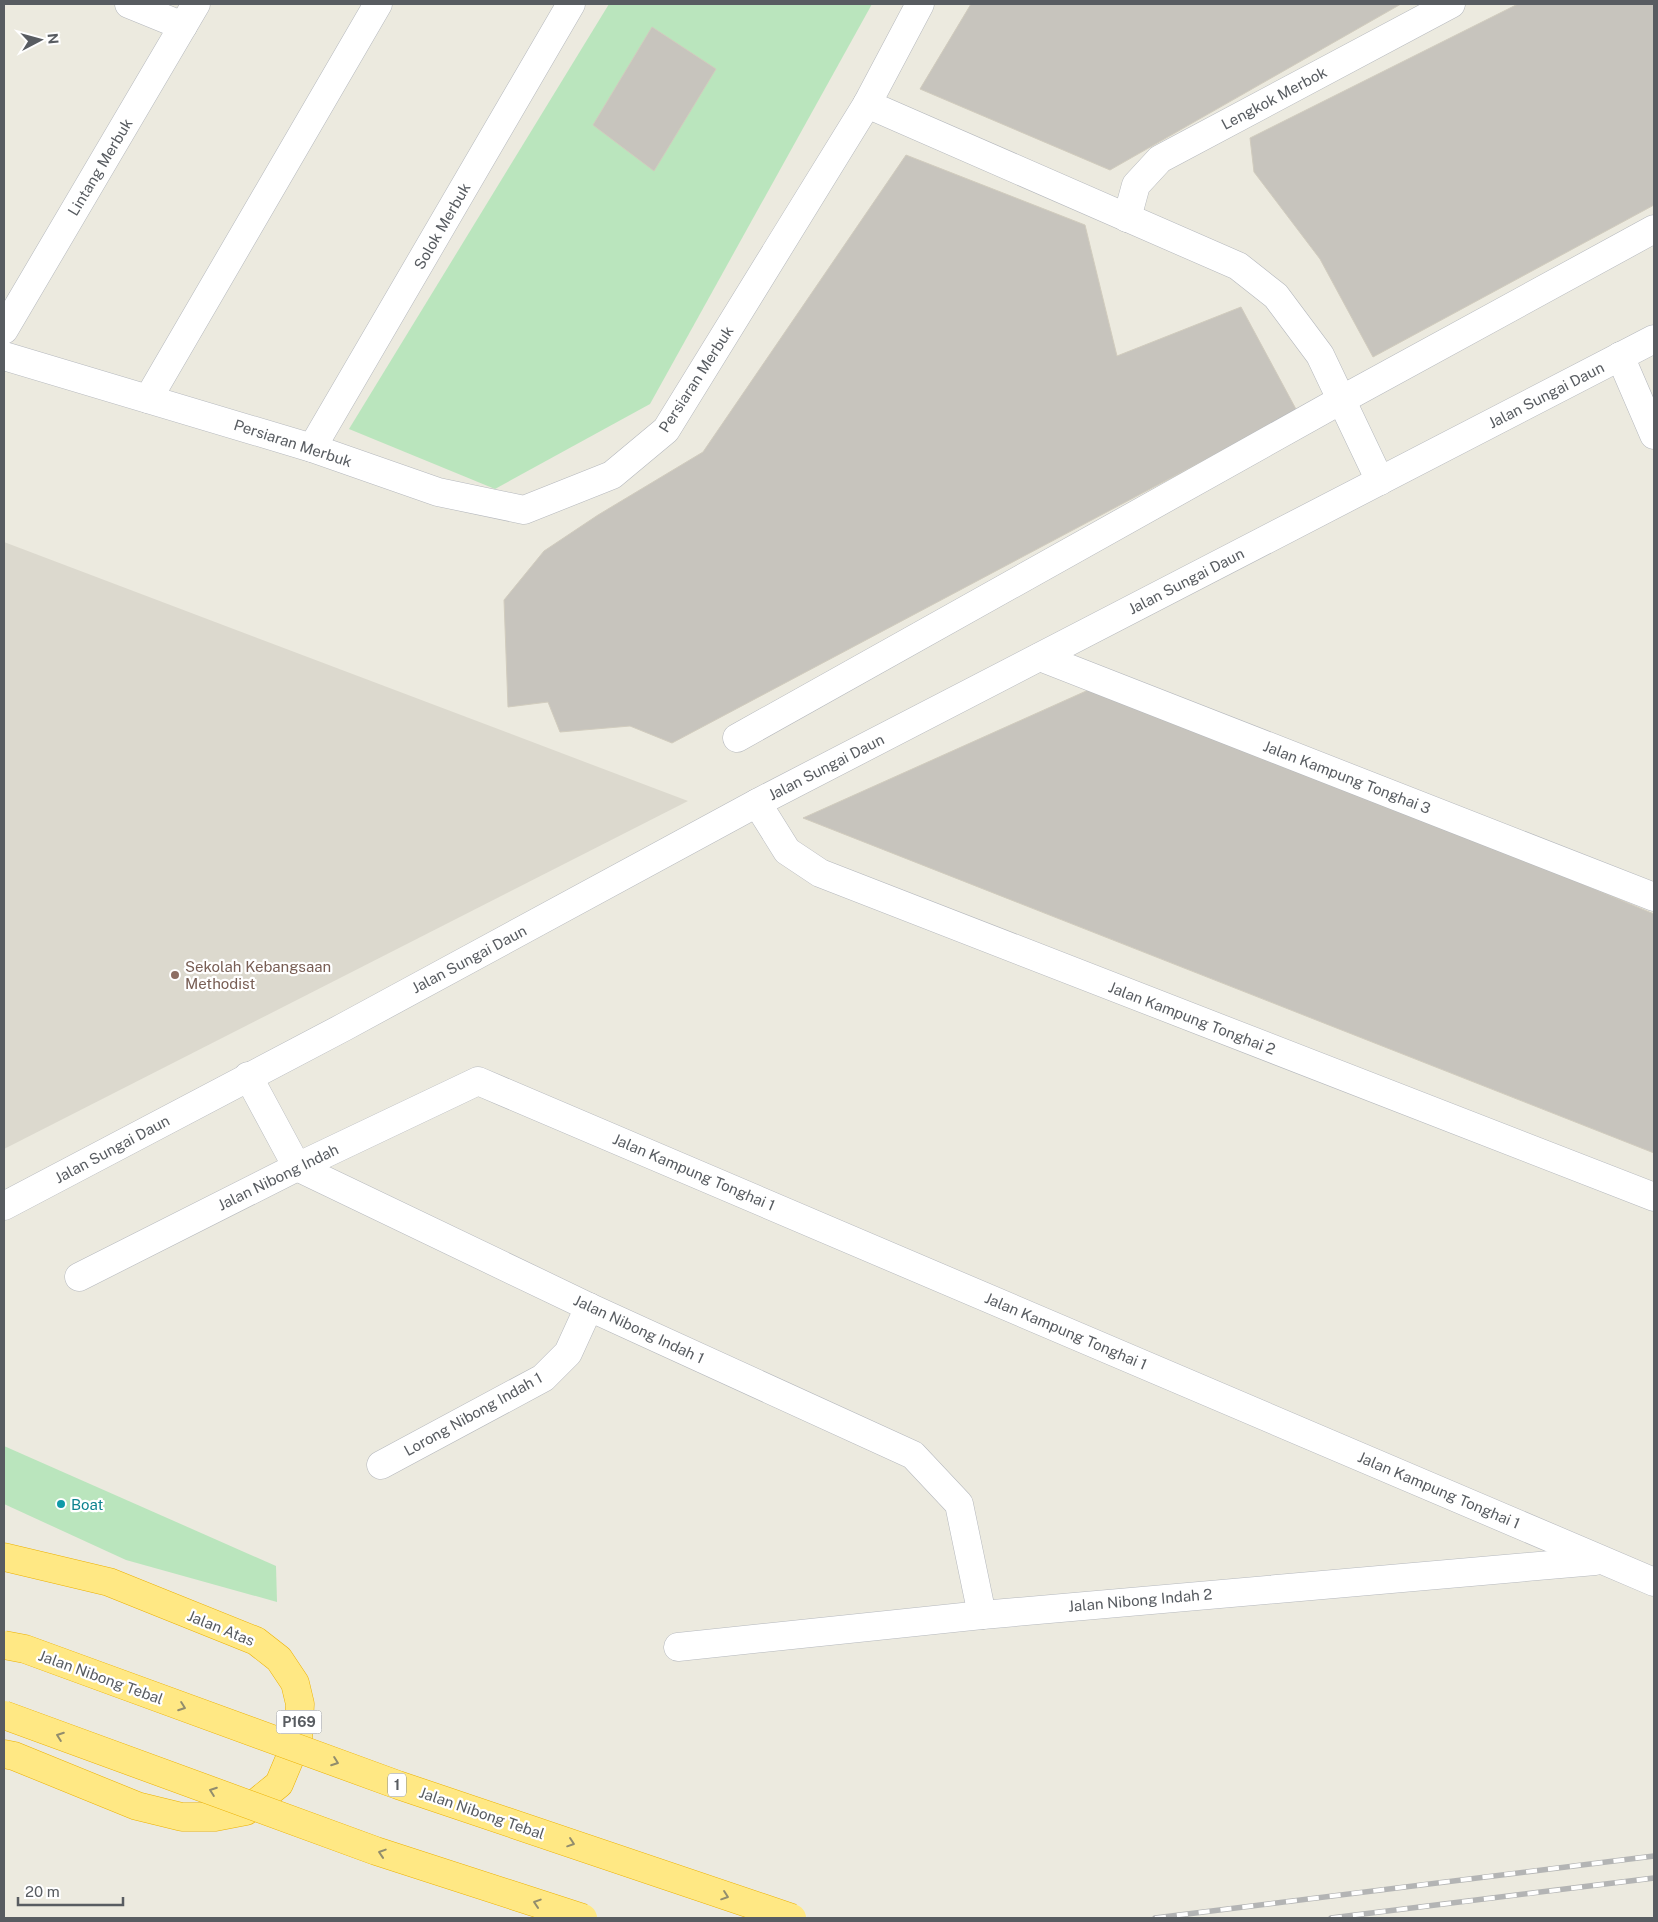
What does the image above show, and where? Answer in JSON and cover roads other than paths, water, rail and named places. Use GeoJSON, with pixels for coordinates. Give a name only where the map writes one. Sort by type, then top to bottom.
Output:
{"type":"FeatureCollection","features":[{"type":"Feature","properties":{"kind":"highway","name":"Jalan Atas"},"geometry":{"type":"LineString","coordinates":[[4,1557],[109,1582],[256,1641],[279,1659],[295,1683],[300,1704],[298,1739],[279,1784],[246,1811],[216,1817],[182,1817],[137,1806],[14,1756],[4,1754]]}},
{"type":"Feature","properties":{"kind":"highway","name":"Jalan Nibong Tebal"},"geometry":{"type":"LineString","coordinates":[[4,1645],[25,1649],[398,1785],[792,1918]]}},
{"type":"Feature","properties":{"kind":"highway"},"geometry":{"type":"LineString","coordinates":[[4,1715],[376,1851],[583,1918]]}},
{"type":"Feature","properties":{"kind":"street"},"geometry":{"type":"LineString","coordinates":[[129,4],[190,15]]}},
{"type":"Feature","properties":{"kind":"street"},"geometry":{"type":"LineString","coordinates":[[148,399],[378,4]]}},
{"type":"Feature","properties":{"kind":"street","name":"Solok Merbuk"},"geometry":{"type":"LineString","coordinates":[[312,448],[572,4]]}},
{"type":"Feature","properties":{"kind":"street","name":"Persiaran Merbuk"},"geometry":{"type":"LineString","coordinates":[[4,356],[312,448],[438,492],[524,510],[612,475],[666,430],[867,104],[920,4]]}},
{"type":"Feature","properties":{"kind":"street","name":"Lengkok Merbok"},"geometry":{"type":"LineString","coordinates":[[1127,218],[1136,185],[1160,159],[1451,4]]}},
{"type":"Feature","properties":{"kind":"street","name":"Lintang Merbuk"},"geometry":{"type":"LineString","coordinates":[[4,330],[190,15]]}},
{"type":"Feature","properties":{"kind":"street"},"geometry":{"type":"LineString","coordinates":[[867,104],[1238,266],[1276,296],[1320,355],[1380,480]]}},
{"type":"Feature","properties":{"kind":"street"},"geometry":{"type":"LineString","coordinates":[[737,738],[1341,400],[1654,229]]}},
{"type":"Feature","properties":{"kind":"street","name":"Jalan Sungai Daun"},"geometry":{"type":"LineString","coordinates":[[4,1206],[344,1027],[757,803],[1654,339]]}},
{"type":"Feature","properties":{"kind":"street"},"geometry":{"type":"LineString","coordinates":[[1620,356],[1654,435]]}},
{"type":"Feature","properties":{"kind":"street","name":"Jalan Kampung Tonghai 3"},"geometry":{"type":"LineString","coordinates":[[1040,657],[1654,897]]}},
{"type":"Feature","properties":{"kind":"street","name":"Jalan Kampung Tonghai 2"},"geometry":{"type":"LineString","coordinates":[[757,803],[787,851],[820,873],[1654,1197]]}},
{"type":"Feature","properties":{"kind":"street"},"geometry":{"type":"LineString","coordinates":[[248,1076],[296,1168]]}},
{"type":"Feature","properties":{"kind":"street","name":"Jalan Nibong Indah"},"geometry":{"type":"LineString","coordinates":[[79,1277],[296,1168],[478,1080]]}},
{"type":"Feature","properties":{"kind":"street","name":"Jalan Kampung Tonghai 1"},"geometry":{"type":"LineString","coordinates":[[478,1080],[1654,1582]]}},
{"type":"Feature","properties":{"kind":"street","name":"Jalan Nibong Indah 1"},"geometry":{"type":"LineString","coordinates":[[296,1168],[589,1307],[913,1455],[959,1504],[982,1615]]}},
{"type":"Feature","properties":{"kind":"street","name":"Lorong Nibong Indah 1"},"geometry":{"type":"LineString","coordinates":[[381,1465],[543,1378],[568,1353],[589,1307]]}},
{"type":"Feature","properties":{"kind":"street","name":"Jalan Nibong Indah 2"},"geometry":{"type":"LineString","coordinates":[[678,1647],[982,1615],[1556,1562],[1603,1560]]}},
{"type":"Feature","properties":{"kind":"railway"},"geometry":{"type":"LineString","coordinates":[[1155,1918],[1654,1856]]}},
{"type":"Feature","properties":{"kind":"railway"},"geometry":{"type":"LineString","coordinates":[[1331,1918],[1654,1878]]}},
{"type":"Feature","properties":{"kind":"place","name":"Sekolah Kebangsaan Methodist"},"geometry":{"type":"Point","coordinates":[175,975]}},
{"type":"Feature","properties":{"kind":"place","name":"Boat"},"geometry":{"type":"Point","coordinates":[61,1504]}}]}
